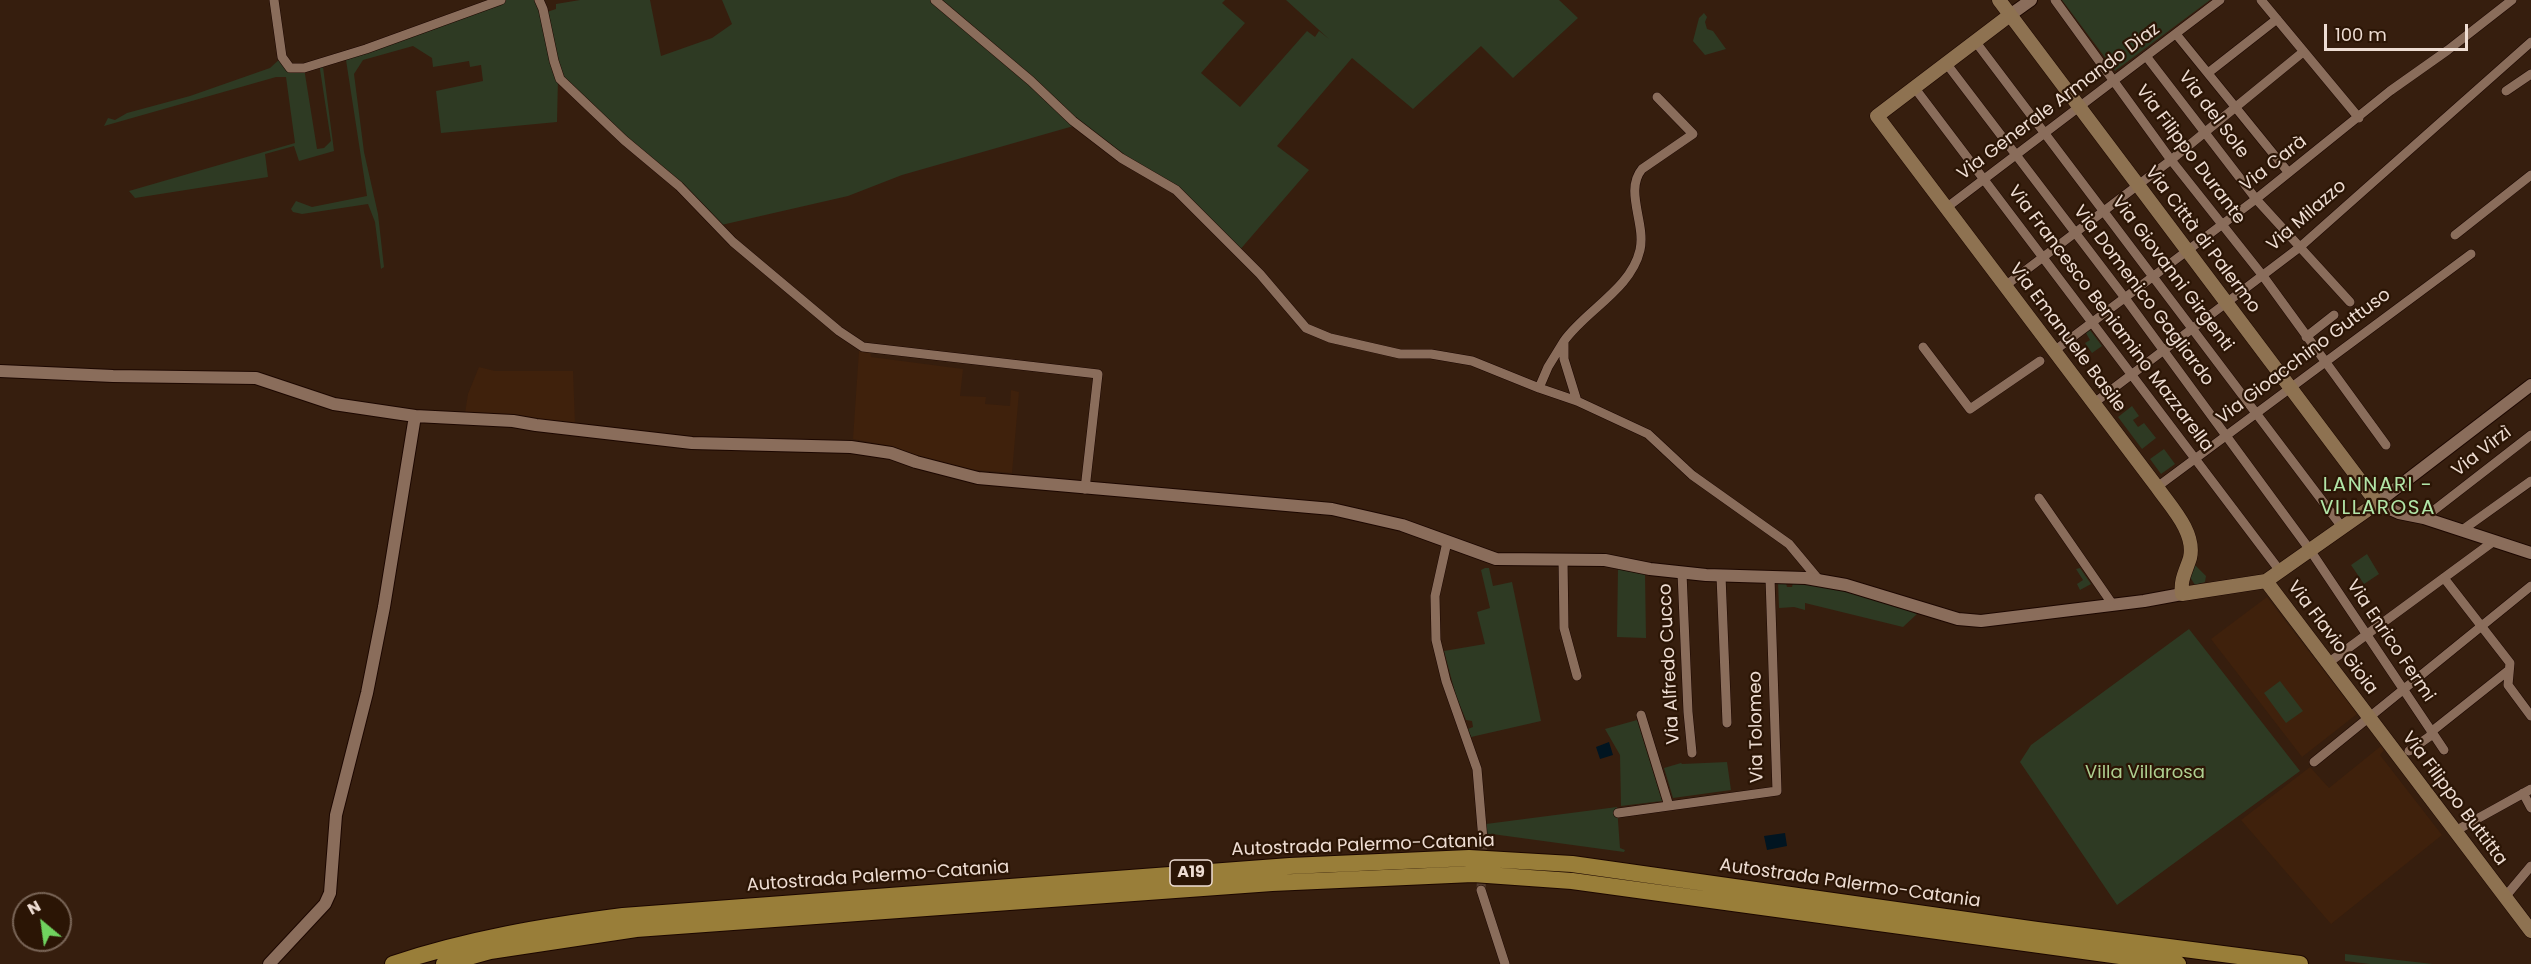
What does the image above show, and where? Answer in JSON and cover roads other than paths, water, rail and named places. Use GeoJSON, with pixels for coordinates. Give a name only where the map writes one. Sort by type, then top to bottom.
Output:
{"type":"FeatureCollection","features":[{"type":"Feature","properties":{"kind":"highway","name":"Autostrada Palermo-Catania"},"geometry":{"type":"LineString","coordinates":[[393,964],[482,938],[623,915],[1290,866],[1470,858],[1572,864],[2037,930],[2300,964]]}},
{"type":"Feature","properties":{"kind":"highway","name":"Autostrada Palermo-Catania"},"geometry":{"type":"LineString","coordinates":[[444,964],[490,951],[636,929],[1272,882],[1473,874],[1572,881],[2178,964]]}},
{"type":"Feature","properties":{"kind":"main road","name":"Via Città di Palermo"},"geometry":{"type":"LineString","coordinates":[[1999,0],[2377,503]]}},
{"type":"Feature","properties":{"kind":"main road"},"geometry":{"type":"LineString","coordinates":[[1914,87],[2010,15]]}},
{"type":"Feature","properties":{"kind":"main road","name":"Via Emanuele Basile"},"geometry":{"type":"LineString","coordinates":[[1914,87],[1877,116],[2157,487],[2190,538],[2190,556],[2182,578],[2182,594]]}},
{"type":"Feature","properties":{"kind":"main road"},"geometry":{"type":"LineString","coordinates":[[2182,594],[2266,581],[2377,503]]}},
{"type":"Feature","properties":{"kind":"main road","name":"Via Flavio Gioia"},"geometry":{"type":"LineString","coordinates":[[2266,581],[2370,717]]}},
{"type":"Feature","properties":{"kind":"main road","name":"Via Filippo Buttitta"},"geometry":{"type":"LineString","coordinates":[[2370,717],[2531,930]]}},
{"type":"Feature","properties":{"kind":"street"},"geometry":{"type":"LineString","coordinates":[[274,0],[282,57],[290,68],[304,68],[366,49],[501,0]]}},
{"type":"Feature","properties":{"kind":"street"},"geometry":{"type":"LineString","coordinates":[[539,0],[560,79],[624,140],[680,186],[733,242],[838,331],[864,346],[1098,374],[1084,489]]}},
{"type":"Feature","properties":{"kind":"street"},"geometry":{"type":"LineString","coordinates":[[935,0],[1073,121],[1121,158],[1176,190],[1260,274],[1306,328],[1330,338],[1400,354],[1431,354],[1472,361],[1577,401],[1648,434],[1692,475],[1790,544],[1819,580]]}},
{"type":"Feature","properties":{"kind":"street"},"geometry":{"type":"LineString","coordinates":[[2010,15],[2031,0]]}},
{"type":"Feature","properties":{"kind":"street","name":"Via Filippo Durante"},"geometry":{"type":"LineString","coordinates":[[2055,0],[2171,160],[2262,276],[2386,445]]}},
{"type":"Feature","properties":{"kind":"street","name":"Via Generale Armando Diaz"},"geometry":{"type":"LineString","coordinates":[[1946,208],[2220,0]]}},
{"type":"Feature","properties":{"kind":"street"},"geometry":{"type":"LineString","coordinates":[[2261,0],[2359,118]]}},
{"type":"Feature","properties":{"kind":"street","name":"Via Carà"},"geometry":{"type":"LineString","coordinates":[[2054,351],[2256,199],[2390,92],[2512,0]]}},
{"type":"Feature","properties":{"kind":"street"},"geometry":{"type":"LineString","coordinates":[[2208,73],[2277,19]]}},
{"type":"Feature","properties":{"kind":"street"},"geometry":{"type":"LineString","coordinates":[[2175,34],[2288,172]]}},
{"type":"Feature","properties":{"kind":"street","name":"Via Giovanni Girgenti"},"geometry":{"type":"LineString","coordinates":[[1975,41],[2342,528]]}},
{"type":"Feature","properties":{"kind":"street","name":"Via Milazzo"},"geometry":{"type":"LineString","coordinates":[[2094,403],[2300,247],[2531,42]]}},
{"type":"Feature","properties":{"kind":"street"},"geometry":{"type":"LineString","coordinates":[[2005,286],[2171,160],[2303,52]]}},
{"type":"Feature","properties":{"kind":"street","name":"Via del Sole"},"geometry":{"type":"LineString","coordinates":[[2146,56],[2206,131],[2256,199],[2350,302]]}},
{"type":"Feature","properties":{"kind":"street","name":"Via Domenico Gagliardo"},"geometry":{"type":"LineString","coordinates":[[1946,63],[2075,231],[2310,550]]}},
{"type":"Feature","properties":{"kind":"street"},"geometry":{"type":"LineString","coordinates":[[2506,91],[2531,74]]}},
{"type":"Feature","properties":{"kind":"street","name":"Via Francesco Beniamino Mazzarella"},"geometry":{"type":"LineString","coordinates":[[1914,87],[2280,571]]}},
{"type":"Feature","properties":{"kind":"street"},"geometry":{"type":"LineString","coordinates":[[1539,388],[1548,367],[1574,327],[1620,284],[1634,264],[1640,249],[1634,186],[1637,176],[1642,169],[1693,134],[1658,97]]}},
{"type":"Feature","properties":{"kind":"street"},"geometry":{"type":"LineString","coordinates":[[2455,235],[2531,175]]}},
{"type":"Feature","properties":{"kind":"street","name":"Via Gioacchino Guttuso"},"geometry":{"type":"LineString","coordinates":[[2157,487],[2471,254]]}},
{"type":"Feature","properties":{"kind":"street"},"geometry":{"type":"LineString","coordinates":[[2306,337],[2334,315]]}},
{"type":"Feature","properties":{"kind":"street"},"geometry":{"type":"LineString","coordinates":[[1564,341],[1565,365],[1577,401]]}},
{"type":"Feature","properties":{"kind":"street"},"geometry":{"type":"LineString","coordinates":[[1923,347],[1970,409],[2040,361]]}},
{"type":"Feature","properties":{"kind":"street"},"geometry":{"type":"LineString","coordinates":[[1548,367],[1556,361],[1562,361],[1565,365]]}},
{"type":"Feature","properties":{"kind":"street"},"geometry":{"type":"LineString","coordinates":[[0,371],[112,376],[256,378],[334,405],[415,416],[513,421],[692,443],[851,447],[891,453],[978,478],[1332,509],[1402,525],[1496,559],[1605,560],[1682,573],[1819,580],[1846,585],[1958,619],[1981,621],[2182,594]]}},
{"type":"Feature","properties":{"kind":"street"},"geometry":{"type":"LineString","coordinates":[[2531,384],[2377,503],[2399,513],[2424,518],[2531,554]]}},
{"type":"Feature","properties":{"kind":"street"},"geometry":{"type":"LineString","coordinates":[[269,964],[325,904],[330,893],[336,815],[367,693],[415,416]]}},
{"type":"Feature","properties":{"kind":"street","name":"Via Virzì"},"geometry":{"type":"LineString","coordinates":[[2424,518],[2531,435]]}},
{"type":"Feature","properties":{"kind":"street"},"geometry":{"type":"LineString","coordinates":[[2461,531],[2531,480]]}},
{"type":"Feature","properties":{"kind":"street"},"geometry":{"type":"LineString","coordinates":[[2040,498],[2113,605]]}},
{"type":"Feature","properties":{"kind":"street"},"geometry":{"type":"LineString","coordinates":[[2328,663],[2494,541]]}},
{"type":"Feature","properties":{"kind":"street"},"geometry":{"type":"LineString","coordinates":[[1447,542],[1435,596],[1436,640],[1446,681],[1477,769],[1483,840]]}},
{"type":"Feature","properties":{"kind":"street","name":"Via Enrico Fermi"},"geometry":{"type":"LineString","coordinates":[[2310,550],[2444,750]]}},
{"type":"Feature","properties":{"kind":"street"},"geometry":{"type":"LineString","coordinates":[[1563,559],[1564,628],[1577,676]]}},
{"type":"Feature","properties":{"kind":"street","name":"Via Alfredo Cucco"},"geometry":{"type":"LineString","coordinates":[[1682,573],[1692,753]]}},
{"type":"Feature","properties":{"kind":"street"},"geometry":{"type":"LineString","coordinates":[[1721,576],[1727,723]]}},
{"type":"Feature","properties":{"kind":"street","name":"Via Tolomeo"},"geometry":{"type":"LineString","coordinates":[[1618,813],[1777,791],[1770,578]]}},
{"type":"Feature","properties":{"kind":"street"},"geometry":{"type":"LineString","coordinates":[[2444,578],[2510,667],[2508,685],[2531,716]]}},
{"type":"Feature","properties":{"kind":"street"},"geometry":{"type":"LineString","coordinates":[[2314,762],[2531,586]]}},
{"type":"Feature","properties":{"kind":"street"},"geometry":{"type":"LineString","coordinates":[[2409,751],[2510,667]]}},
{"type":"Feature","properties":{"kind":"street"},"geometry":{"type":"LineString","coordinates":[[1641,715],[1669,806]]}},
{"type":"Feature","properties":{"kind":"street"},"geometry":{"type":"LineString","coordinates":[[2457,830],[2527,791],[2531,808]]}},
{"type":"Feature","properties":{"kind":"street"},"geometry":{"type":"LineString","coordinates":[[2505,897],[2531,866]]}},
{"type":"Feature","properties":{"kind":"street"},"geometry":{"type":"LineString","coordinates":[[1481,890],[1505,964]]}},
{"type":"Feature","properties":{"kind":"water"},"geometry":{"type":"Polygon","coordinates":[[[1609,742],[1613,755],[1600,759],[1596,747],[1609,742]]]}},
{"type":"Feature","properties":{"kind":"water"},"geometry":{"type":"Polygon","coordinates":[[[1785,833],[1787,846],[1767,850],[1764,836],[1785,833]]]}},
{"type":"Feature","properties":{"kind":"tunnel"},"geometry":{"type":"LineString","coordinates":[[1481,890],[1483,840]]}},
{"type":"Feature","properties":{"kind":"district","name":"LANNARI - VILLAROSA"},"geometry":{"type":"Point","coordinates":[2378,498]}},
{"type":"Feature","properties":{"kind":"park label","name":"Villa Villarosa"},"geometry":{"type":"Point","coordinates":[2145,773]}}]}
